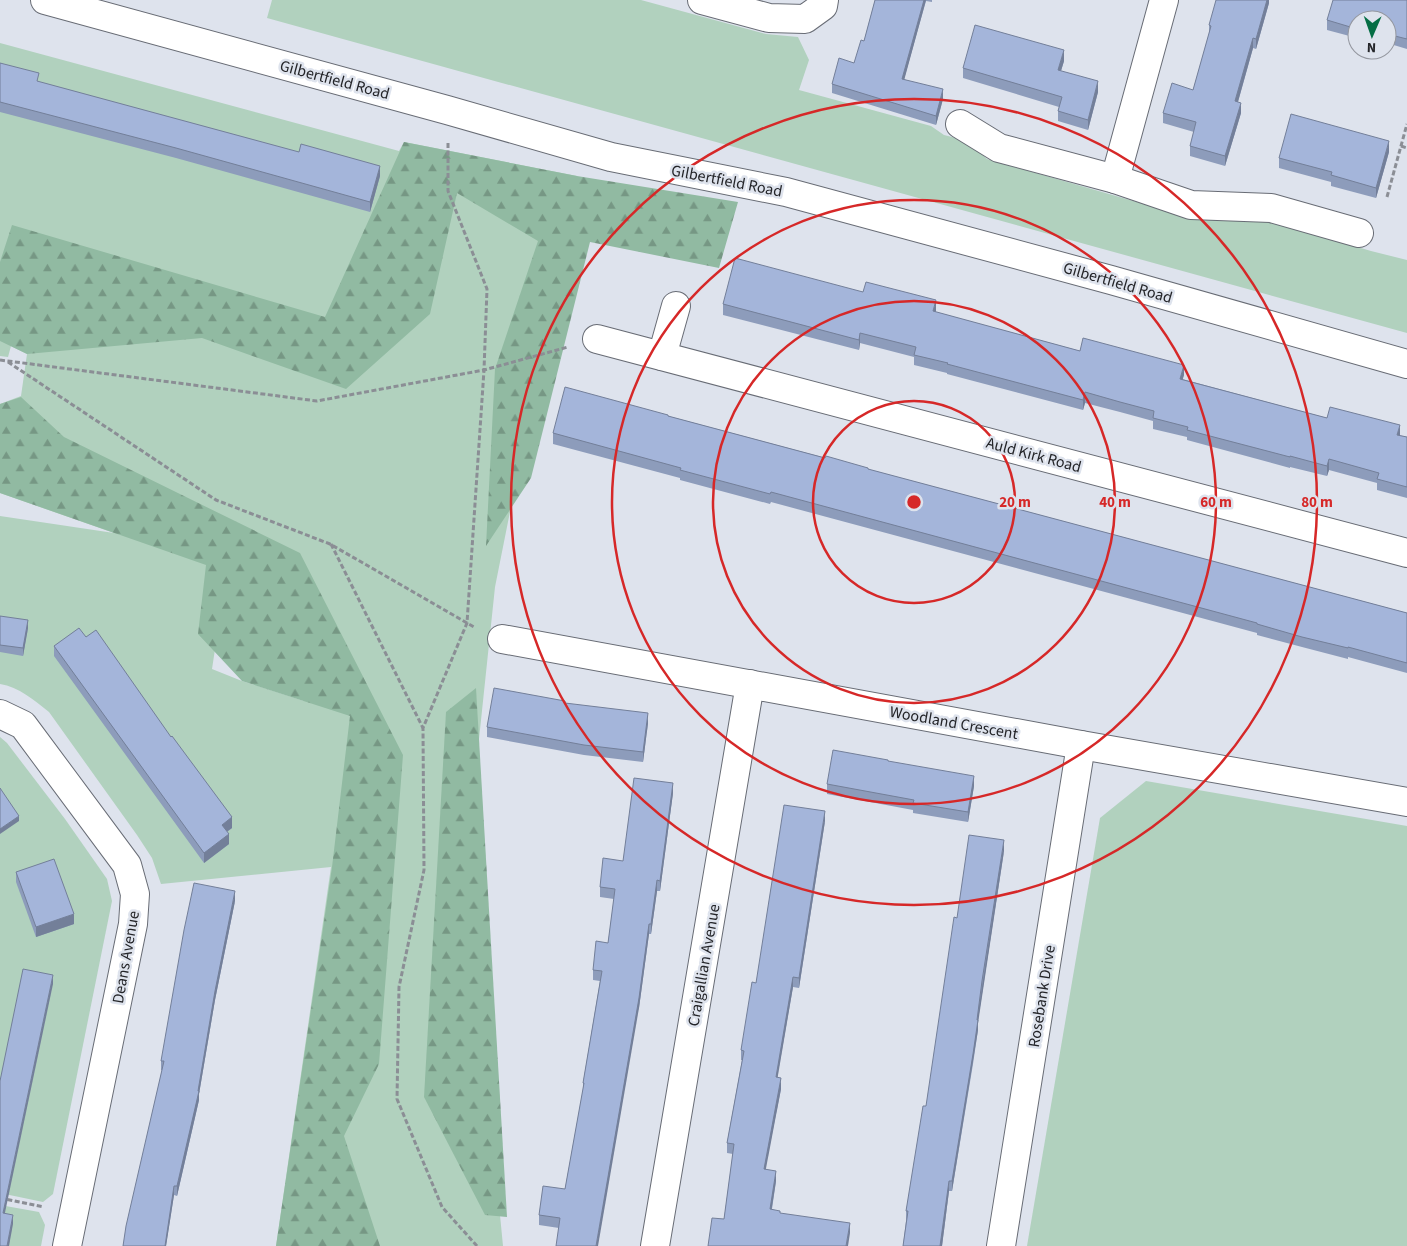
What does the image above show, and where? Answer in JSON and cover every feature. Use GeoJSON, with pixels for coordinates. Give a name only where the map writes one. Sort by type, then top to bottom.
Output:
{"type":"FeatureCollection","features":[{"type":"Feature","properties":{"kind":"street","name":"Gilbertfield Road"},"geometry":{"type":"LineString","coordinates":[[46,0],[612,157],[786,192],[1120,282],[1407,364]]}},
{"type":"Feature","properties":{"kind":"street"},"geometry":{"type":"LineString","coordinates":[[702,0],[768,18],[805,19],[823,6],[824,0]]}},
{"type":"Feature","properties":{"kind":"street"},"geometry":{"type":"LineString","coordinates":[[1115,178],[1164,0]]}},
{"type":"Feature","properties":{"kind":"street"},"geometry":{"type":"LineString","coordinates":[[960,124],[998,148],[1115,178],[1191,205],[1271,208],[1359,233]]}},
{"type":"Feature","properties":{"kind":"street"},"geometry":{"type":"LineString","coordinates":[[662,356],[676,306]]}},
{"type":"Feature","properties":{"kind":"street","name":"Auld Kirk Road"},"geometry":{"type":"LineString","coordinates":[[597,339],[1407,553]]}},
{"type":"Feature","properties":{"kind":"street","name":"Woodland Crescent"},"geometry":{"type":"LineString","coordinates":[[502,639],[1081,745],[1407,802]]}},
{"type":"Feature","properties":{"kind":"street","name":"Craigallian Avenue"},"geometry":{"type":"LineString","coordinates":[[655,1246],[750,684]]}},
{"type":"Feature","properties":{"kind":"street","name":"Deans Avenue"},"geometry":{"type":"LineString","coordinates":[[0,714],[23,725],[127,865],[135,894],[133,924],[67,1246]]}},
{"type":"Feature","properties":{"kind":"street","name":"Rosebank Drive"},"geometry":{"type":"LineString","coordinates":[[1001,1246],[1081,745]]}},
{"type":"Feature","properties":{"kind":"path"},"geometry":{"type":"LineString","coordinates":[[447,110],[448,190],[487,290],[484,370],[467,623],[423,728],[424,870],[399,987],[397,1099],[442,1207],[477,1246]]}},
{"type":"Feature","properties":{"kind":"path"},"geometry":{"type":"LineString","coordinates":[[1387,197],[1407,124]]}},
{"type":"Feature","properties":{"kind":"path"},"geometry":{"type":"LineString","coordinates":[[1401,146],[1407,148]]}},
{"type":"Feature","properties":{"kind":"path"},"geometry":{"type":"LineString","coordinates":[[0,360],[317,401],[484,370],[597,339]]}},
{"type":"Feature","properties":{"kind":"path"},"geometry":{"type":"LineString","coordinates":[[7,362],[216,500],[330,544],[467,623],[502,639]]}},
{"type":"Feature","properties":{"kind":"path"},"geometry":{"type":"LineString","coordinates":[[330,544],[423,728]]}},
{"type":"Feature","properties":{"kind":"path"},"geometry":{"type":"LineString","coordinates":[[0,1198],[74,1213]]}},
{"type":"Feature","properties":{"kind":"green space"},"geometry":{"type":"Polygon","coordinates":[[[272,0],[641,0],[766,34],[798,37],[809,60],[799,90],[931,126],[944,135],[968,141],[987,159],[1182,215],[1249,215],[1407,260],[1407,333],[267,18],[272,0]]]}},
{"type":"Feature","properties":{"kind":"green space"},"geometry":{"type":"Polygon","coordinates":[[[0,43],[399,151],[404,142],[577,176],[495,587],[466,863],[503,1246],[276,1246],[331,867],[161,884],[152,858],[49,712],[20,691],[0,684],[0,516],[114,533],[0,493],[0,404],[21,396],[27,354],[11,346],[8,357],[0,356],[0,43]],[[224,590],[212,669],[304,701],[224,590]]]}},
{"type":"Feature","properties":{"kind":"green space"},"geometry":{"type":"Polygon","coordinates":[[[404,142],[577,176],[738,202],[719,268],[590,242],[531,478],[486,546],[495,369],[538,241],[457,193],[430,314],[346,389],[202,338],[27,354],[0,341],[0,262],[12,225],[325,317],[404,142]]]}},
{"type":"Feature","properties":{"kind":"green space"},"geometry":{"type":"Polygon","coordinates":[[[21,397],[64,437],[300,553],[403,755],[379,1064],[344,1136],[380,1246],[276,1246],[332,867],[350,716],[242,681],[198,634],[206,565],[0,493],[0,404],[21,397]]]}},
{"type":"Feature","properties":{"kind":"green space"},"geometry":{"type":"Polygon","coordinates":[[[476,688],[507,1217],[485,1215],[424,1097],[446,712],[476,688]]]}},
{"type":"Feature","properties":{"kind":"green space"},"geometry":{"type":"Polygon","coordinates":[[[0,737],[7,743],[65,819],[107,879],[112,901],[53,1194],[43,1202],[0,1193],[0,737]]]}},
{"type":"Feature","properties":{"kind":"green space"},"geometry":{"type":"Polygon","coordinates":[[[1146,781],[1407,826],[1407,1246],[1027,1246],[1100,818],[1146,781]]]}},
{"type":"Feature","properties":{"kind":"green space"},"geometry":{"type":"Polygon","coordinates":[[[0,1205],[39,1212],[45,1225],[41,1246],[0,1246],[0,1205]]]}},
{"type":"Feature","properties":{"kind":"building"},"geometry":{"type":"Polygon","coordinates":[[[875,0],[924,0],[902,79],[943,89],[936,116],[832,84],[839,58],[854,63],[861,40],[864,41],[875,0]]]}},
{"type":"Feature","properties":{"kind":"building"},"geometry":{"type":"Polygon","coordinates":[[[1216,0],[1267,0],[1256,39],[1253,38],[1235,101],[1241,103],[1225,156],[1190,146],[1196,122],[1163,113],[1172,83],[1193,90],[1211,26],[1209,25],[1216,0]]]}},
{"type":"Feature","properties":{"kind":"building"},"geometry":{"type":"Polygon","coordinates":[[[1333,0],[1407,0],[1407,39],[1397,36],[1397,10],[1347,10],[1347,26],[1327,20],[1333,0]]]}},
{"type":"Feature","properties":{"kind":"building"},"geometry":{"type":"Polygon","coordinates":[[[975,25],[1064,50],[1058,70],[1098,81],[1088,120],[1058,111],[1062,97],[963,68],[975,25]]]}},
{"type":"Feature","properties":{"kind":"building"},"geometry":{"type":"Polygon","coordinates":[[[0,63],[39,73],[37,81],[299,152],[301,144],[380,166],[370,202],[176,148],[0,102],[0,63]]]}},
{"type":"Feature","properties":{"kind":"building"},"geometry":{"type":"Polygon","coordinates":[[[1291,114],[1389,141],[1376,188],[1331,175],[1332,172],[1279,158],[1291,114]]]}},
{"type":"Feature","properties":{"kind":"building"},"geometry":{"type":"Polygon","coordinates":[[[735,258],[863,292],[866,282],[936,300],[933,311],[1080,351],[1083,338],[1184,365],[1180,379],[1327,418],[1330,407],[1400,425],[1397,435],[1407,437],[1407,487],[1377,479],[1379,473],[1329,459],[1327,466],[1187,430],[1188,427],[1153,418],[1154,411],[1085,392],[1083,400],[914,355],[916,347],[860,333],[859,340],[723,304],[735,258]]]}},
{"type":"Feature","properties":{"kind":"building"},"geometry":{"type":"Polygon","coordinates":[[[565,387],[1407,613],[1407,663],[1302,637],[1257,623],[771,492],[770,494],[680,470],[681,468],[553,433],[565,387]]]}},
{"type":"Feature","properties":{"kind":"building"},"geometry":{"type":"Polygon","coordinates":[[[0,616],[28,620],[23,648],[0,645],[0,616]]]}},
{"type":"Feature","properties":{"kind":"building"},"geometry":{"type":"Polygon","coordinates":[[[79,628],[86,637],[96,630],[171,737],[232,817],[222,825],[229,834],[204,853],[54,646],[79,628]]]}},
{"type":"Feature","properties":{"kind":"building"},"geometry":{"type":"Polygon","coordinates":[[[494,688],[565,701],[565,703],[648,713],[643,752],[584,745],[487,727],[494,688]]]}},
{"type":"Feature","properties":{"kind":"building"},"geometry":{"type":"Polygon","coordinates":[[[833,750],[974,776],[968,812],[913,803],[914,800],[827,784],[833,750]]]}},
{"type":"Feature","properties":{"kind":"building"},"geometry":{"type":"Polygon","coordinates":[[[634,778],[673,783],[660,881],[657,880],[651,924],[649,924],[639,998],[596,1246],[556,1246],[560,1218],[539,1215],[543,1186],[565,1189],[602,971],[593,970],[596,941],[608,943],[615,889],[600,887],[603,858],[623,861],[634,778]]]}},
{"type":"Feature","properties":{"kind":"building"},"geometry":{"type":"Polygon","coordinates":[[[0,788],[19,816],[0,829],[0,788]]]}},
{"type":"Feature","properties":{"kind":"building"},"geometry":{"type":"Polygon","coordinates":[[[784,805],[825,811],[799,978],[793,977],[776,1077],[781,1078],[764,1169],[776,1171],[770,1209],[780,1211],[780,1213],[850,1223],[846,1246],[708,1246],[712,1218],[724,1219],[734,1144],[727,1143],[744,1051],[741,1050],[752,982],[756,983],[784,805]]]}},
{"type":"Feature","properties":{"kind":"building"},"geometry":{"type":"Polygon","coordinates":[[[969,835],[1004,840],[982,981],[973,1054],[952,1181],[949,1181],[940,1246],[903,1246],[908,1211],[906,1211],[923,1106],[926,1106],[954,917],[957,918],[969,835]]]}},
{"type":"Feature","properties":{"kind":"building"},"geometry":{"type":"Polygon","coordinates":[[[54,859],[74,914],[36,927],[16,872],[54,859]]]}},
{"type":"Feature","properties":{"kind":"building"},"geometry":{"type":"Polygon","coordinates":[[[194,883],[235,891],[215,991],[199,1091],[177,1186],[174,1186],[165,1246],[123,1246],[164,1061],[161,1061],[194,883]]]}},
{"type":"Feature","properties":{"kind":"building"},"geometry":{"type":"Polygon","coordinates":[[[23,969],[53,975],[3,1213],[13,1215],[7,1246],[0,1246],[0,1081],[23,969]]]}}]}
